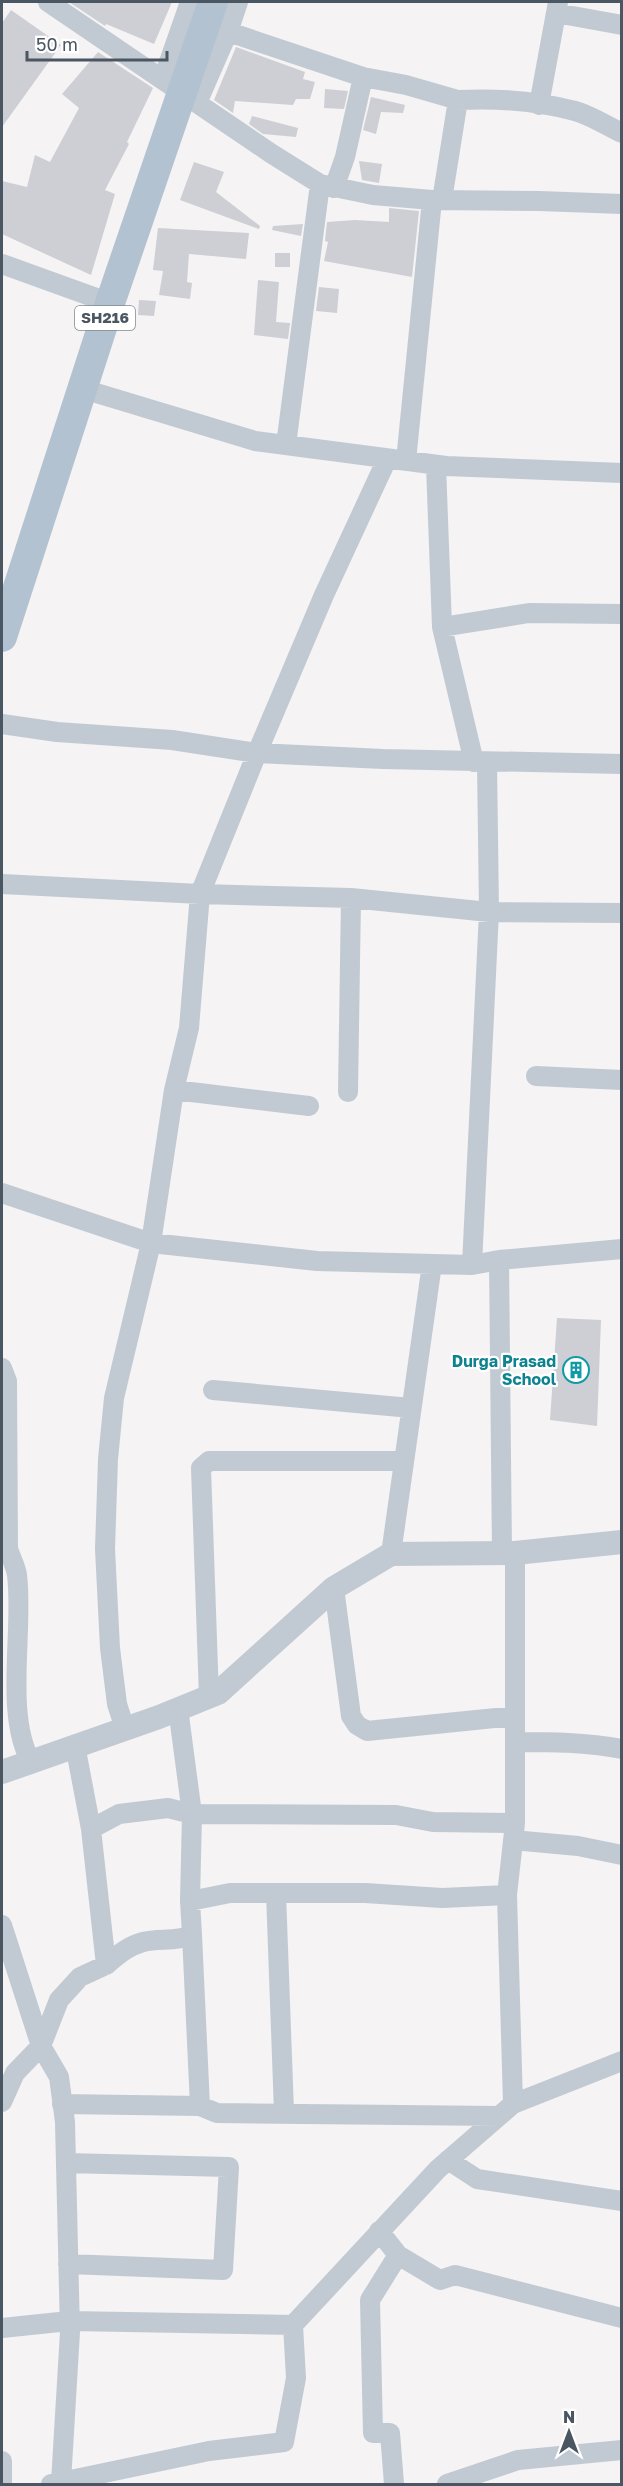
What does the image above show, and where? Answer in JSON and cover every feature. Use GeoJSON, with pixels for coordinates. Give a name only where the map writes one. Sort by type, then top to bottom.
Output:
{"type":"FeatureCollection","features":[{"type":"Feature","properties":{"kind":"main road","name":"SH216"},"geometry":{"type":"LineString","coordinates":[[2,637],[110,303],[209,15]]}},
{"type":"Feature","properties":{"kind":"street"},"geometry":{"type":"LineString","coordinates":[[48,2],[122,54],[327,186],[437,200],[621,204]]}},
{"type":"Feature","properties":{"kind":"street"},"geometry":{"type":"LineString","coordinates":[[209,15],[238,2]]}},
{"type":"Feature","properties":{"kind":"street"},"geometry":{"type":"LineString","coordinates":[[539,105],[557,7],[621,26]]}},
{"type":"Feature","properties":{"kind":"street"},"geometry":{"type":"LineString","coordinates":[[209,15],[363,77],[406,85],[458,100],[481,99],[576,111],[621,133]]}},
{"type":"Feature","properties":{"kind":"street"},"geometry":{"type":"LineString","coordinates":[[286,445],[327,186],[345,157],[363,77]]}},
{"type":"Feature","properties":{"kind":"street"},"geometry":{"type":"LineString","coordinates":[[125,1728],[117,1704],[110,1648],[105,1549],[108,1459],[114,1398],[152,1243],[174,1090],[189,1028],[200,894],[324,595],[396,460],[437,200],[458,100]]}},
{"type":"Feature","properties":{"kind":"street"},"geometry":{"type":"LineString","coordinates":[[2,264],[110,303]]}},
{"type":"Feature","properties":{"kind":"street"},"geometry":{"type":"LineString","coordinates":[[83,389],[255,441],[436,465],[621,473]]}},
{"type":"Feature","properties":{"kind":"street"},"geometry":{"type":"LineString","coordinates":[[436,465],[442,627],[480,762],[489,912],[472,1265]]}},
{"type":"Feature","properties":{"kind":"street"},"geometry":{"type":"LineString","coordinates":[[442,627],[529,614],[621,614]]}},
{"type":"Feature","properties":{"kind":"street"},"geometry":{"type":"LineString","coordinates":[[2,724],[57,732],[172,740],[257,753],[480,762],[621,764]]}},
{"type":"Feature","properties":{"kind":"street"},"geometry":{"type":"LineString","coordinates":[[2,884],[200,894],[351,898],[489,912],[621,913]]}},
{"type":"Feature","properties":{"kind":"street"},"geometry":{"type":"LineString","coordinates":[[348,1092],[351,898]]}},
{"type":"Feature","properties":{"kind":"street"},"geometry":{"type":"LineString","coordinates":[[536,1076],[621,1080]]}},
{"type":"Feature","properties":{"kind":"street"},"geometry":{"type":"LineString","coordinates":[[174,1090],[309,1106]]}},
{"type":"Feature","properties":{"kind":"street"},"geometry":{"type":"LineString","coordinates":[[2,1193],[152,1243],[317,1261],[472,1265],[499,1260],[621,1250]]}},
{"type":"Feature","properties":{"kind":"street"},"geometry":{"type":"LineString","coordinates":[[499,1260],[515,1716],[514,1831],[507,1895],[506,2110]]}},
{"type":"Feature","properties":{"kind":"street"},"geometry":{"type":"LineString","coordinates":[[391,1554],[432,1264]]}},
{"type":"Feature","properties":{"kind":"street"},"geometry":{"type":"LineString","coordinates":[[2,1368],[8,1381],[8,1549],[17,1574],[18,1719],[26,1752],[31,1762]]}},
{"type":"Feature","properties":{"kind":"street"},"geometry":{"type":"LineString","coordinates":[[213,1390],[411,1408]]}},
{"type":"Feature","properties":{"kind":"street"},"geometry":{"type":"LineString","coordinates":[[209,1697],[201,1468],[209,1461],[403,1461]]}},
{"type":"Feature","properties":{"kind":"street"},"geometry":{"type":"LineString","coordinates":[[2,1772],[218,1693],[334,1588],[391,1554],[509,1553],[621,1542]]}},
{"type":"Feature","properties":{"kind":"street"},"geometry":{"type":"LineString","coordinates":[[334,1588],[351,1716],[357,1725],[367,1731],[515,1716]]}},
{"type":"Feature","properties":{"kind":"street"},"geometry":{"type":"LineString","coordinates":[[178,1708],[192,1814],[190,1901],[200,2106]]}},
{"type":"Feature","properties":{"kind":"street"},"geometry":{"type":"LineString","coordinates":[[515,1742],[556,1742],[621,1749]]}},
{"type":"Feature","properties":{"kind":"street"},"geometry":{"type":"LineString","coordinates":[[75,1745],[91,1829],[106,1965]]}},
{"type":"Feature","properties":{"kind":"street"},"geometry":{"type":"LineString","coordinates":[[91,1829],[119,1814],[168,1808],[192,1814],[396,1815],[433,1822],[514,1831],[621,1855]]}},
{"type":"Feature","properties":{"kind":"street"},"geometry":{"type":"LineString","coordinates":[[190,1901],[230,1893],[365,1893],[442,1898],[507,1895]]}},
{"type":"Feature","properties":{"kind":"street"},"geometry":{"type":"LineString","coordinates":[[276,1893],[284,2112]]}},
{"type":"Feature","properties":{"kind":"street"},"geometry":{"type":"LineString","coordinates":[[2,1925],[41,2046],[58,2077],[62,2104],[66,2163],[69,2321],[55,2483],[209,2451],[284,2442],[296,2378],[293,2325],[448,2160],[506,2110],[621,2061]]}},
{"type":"Feature","properties":{"kind":"street"},"geometry":{"type":"LineString","coordinates":[[2,2102],[8,2071],[41,2046],[58,2000],[80,1977],[106,1965],[126,1948],[145,1941],[181,1940],[192,1935]]}},
{"type":"Feature","properties":{"kind":"street"},"geometry":{"type":"LineString","coordinates":[[62,2104],[200,2106],[217,2112],[506,2110]]}},
{"type":"Feature","properties":{"kind":"street"},"geometry":{"type":"LineString","coordinates":[[448,2160],[477,2179],[621,2201]]}},
{"type":"Feature","properties":{"kind":"street"},"geometry":{"type":"LineString","coordinates":[[66,2163],[229,2167],[223,2270],[68,2264]]}},
{"type":"Feature","properties":{"kind":"street"},"geometry":{"type":"LineString","coordinates":[[379,2231],[398,2255],[440,2280],[455,2275],[621,2318]]}},
{"type":"Feature","properties":{"kind":"street"},"geometry":{"type":"LineString","coordinates":[[394,2484],[390,2433],[373,2433],[370,2300],[398,2255]]}},
{"type":"Feature","properties":{"kind":"street"},"geometry":{"type":"LineString","coordinates":[[2,2328],[69,2321],[293,2325]]}},
{"type":"Feature","properties":{"kind":"street"},"geometry":{"type":"LineString","coordinates":[[447,2484],[518,2460],[621,2450]]}},
{"type":"Feature","properties":{"kind":"street"},"geometry":{"type":"LineString","coordinates":[[2,2461],[2,2484]]}},
{"type":"Feature","properties":{"kind":"building"},"geometry":{"type":"Polygon","coordinates":[[[69,2],[172,2],[154,44],[106,24],[105,26],[69,2]]]}},
{"type":"Feature","properties":{"kind":"building"},"geometry":{"type":"Polygon","coordinates":[[[11,10],[61,45],[2,127],[2,23],[11,10]]]}},
{"type":"Feature","properties":{"kind":"building"},"geometry":{"type":"Polygon","coordinates":[[[236,47],[305,72],[303,79],[315,82],[310,99],[296,99],[293,105],[235,101],[233,113],[214,100],[236,47]]]}},
{"type":"Feature","properties":{"kind":"building"},"geometry":{"type":"Polygon","coordinates":[[[98,52],[153,88],[127,142],[129,144],[105,190],[115,194],[91,275],[2,234],[2,181],[27,187],[35,155],[50,162],[79,108],[62,94],[98,52]]]}},
{"type":"Feature","properties":{"kind":"building"},"geometry":{"type":"Polygon","coordinates":[[[325,89],[348,91],[344,109],[324,108],[325,89]]]}},
{"type":"Feature","properties":{"kind":"building"},"geometry":{"type":"Polygon","coordinates":[[[371,97],[405,105],[403,113],[381,112],[376,134],[363,130],[371,97]]]}},
{"type":"Feature","properties":{"kind":"building"},"geometry":{"type":"Polygon","coordinates":[[[252,116],[298,128],[296,137],[263,134],[249,124],[252,116]]]}},
{"type":"Feature","properties":{"kind":"building"},"geometry":{"type":"Polygon","coordinates":[[[359,161],[382,164],[379,183],[362,180],[359,161]]]}},
{"type":"Feature","properties":{"kind":"building"},"geometry":{"type":"Polygon","coordinates":[[[194,162],[224,172],[216,192],[260,226],[259,229],[180,200],[194,162]]]}},
{"type":"Feature","properties":{"kind":"building"},"geometry":{"type":"Polygon","coordinates":[[[389,208],[419,211],[412,277],[324,261],[328,242],[325,241],[327,222],[355,220],[389,222],[389,208]]]}},
{"type":"Feature","properties":{"kind":"building"},"geometry":{"type":"Polygon","coordinates":[[[303,224],[301,236],[272,230],[273,226],[303,224]]]}},
{"type":"Feature","properties":{"kind":"building"},"geometry":{"type":"Polygon","coordinates":[[[158,228],[249,233],[246,259],[189,254],[187,282],[192,283],[190,299],[159,295],[163,271],[153,270],[158,228]]]}},
{"type":"Feature","properties":{"kind":"building"},"geometry":{"type":"Polygon","coordinates":[[[275,253],[290,253],[290,267],[275,267],[275,253]]]}},
{"type":"Feature","properties":{"kind":"building"},"geometry":{"type":"Polygon","coordinates":[[[258,280],[279,282],[276,322],[290,323],[288,339],[254,335],[258,280]]]}},
{"type":"Feature","properties":{"kind":"building"},"geometry":{"type":"Polygon","coordinates":[[[319,287],[339,289],[337,313],[316,311],[319,287]]]}},
{"type":"Feature","properties":{"kind":"building"},"geometry":{"type":"Polygon","coordinates":[[[139,300],[156,301],[154,316],[138,315],[139,300]]]}},
{"type":"Feature","properties":{"kind":"building","name":"Durga Prasad School"},"geometry":{"type":"Polygon","coordinates":[[[557,1318],[601,1320],[597,1426],[550,1420],[557,1318]]]}},
{"type":"Feature","properties":{"kind":"place","name":"Durga Prasad School"},"geometry":{"type":"Point","coordinates":[576,1370]}}]}
